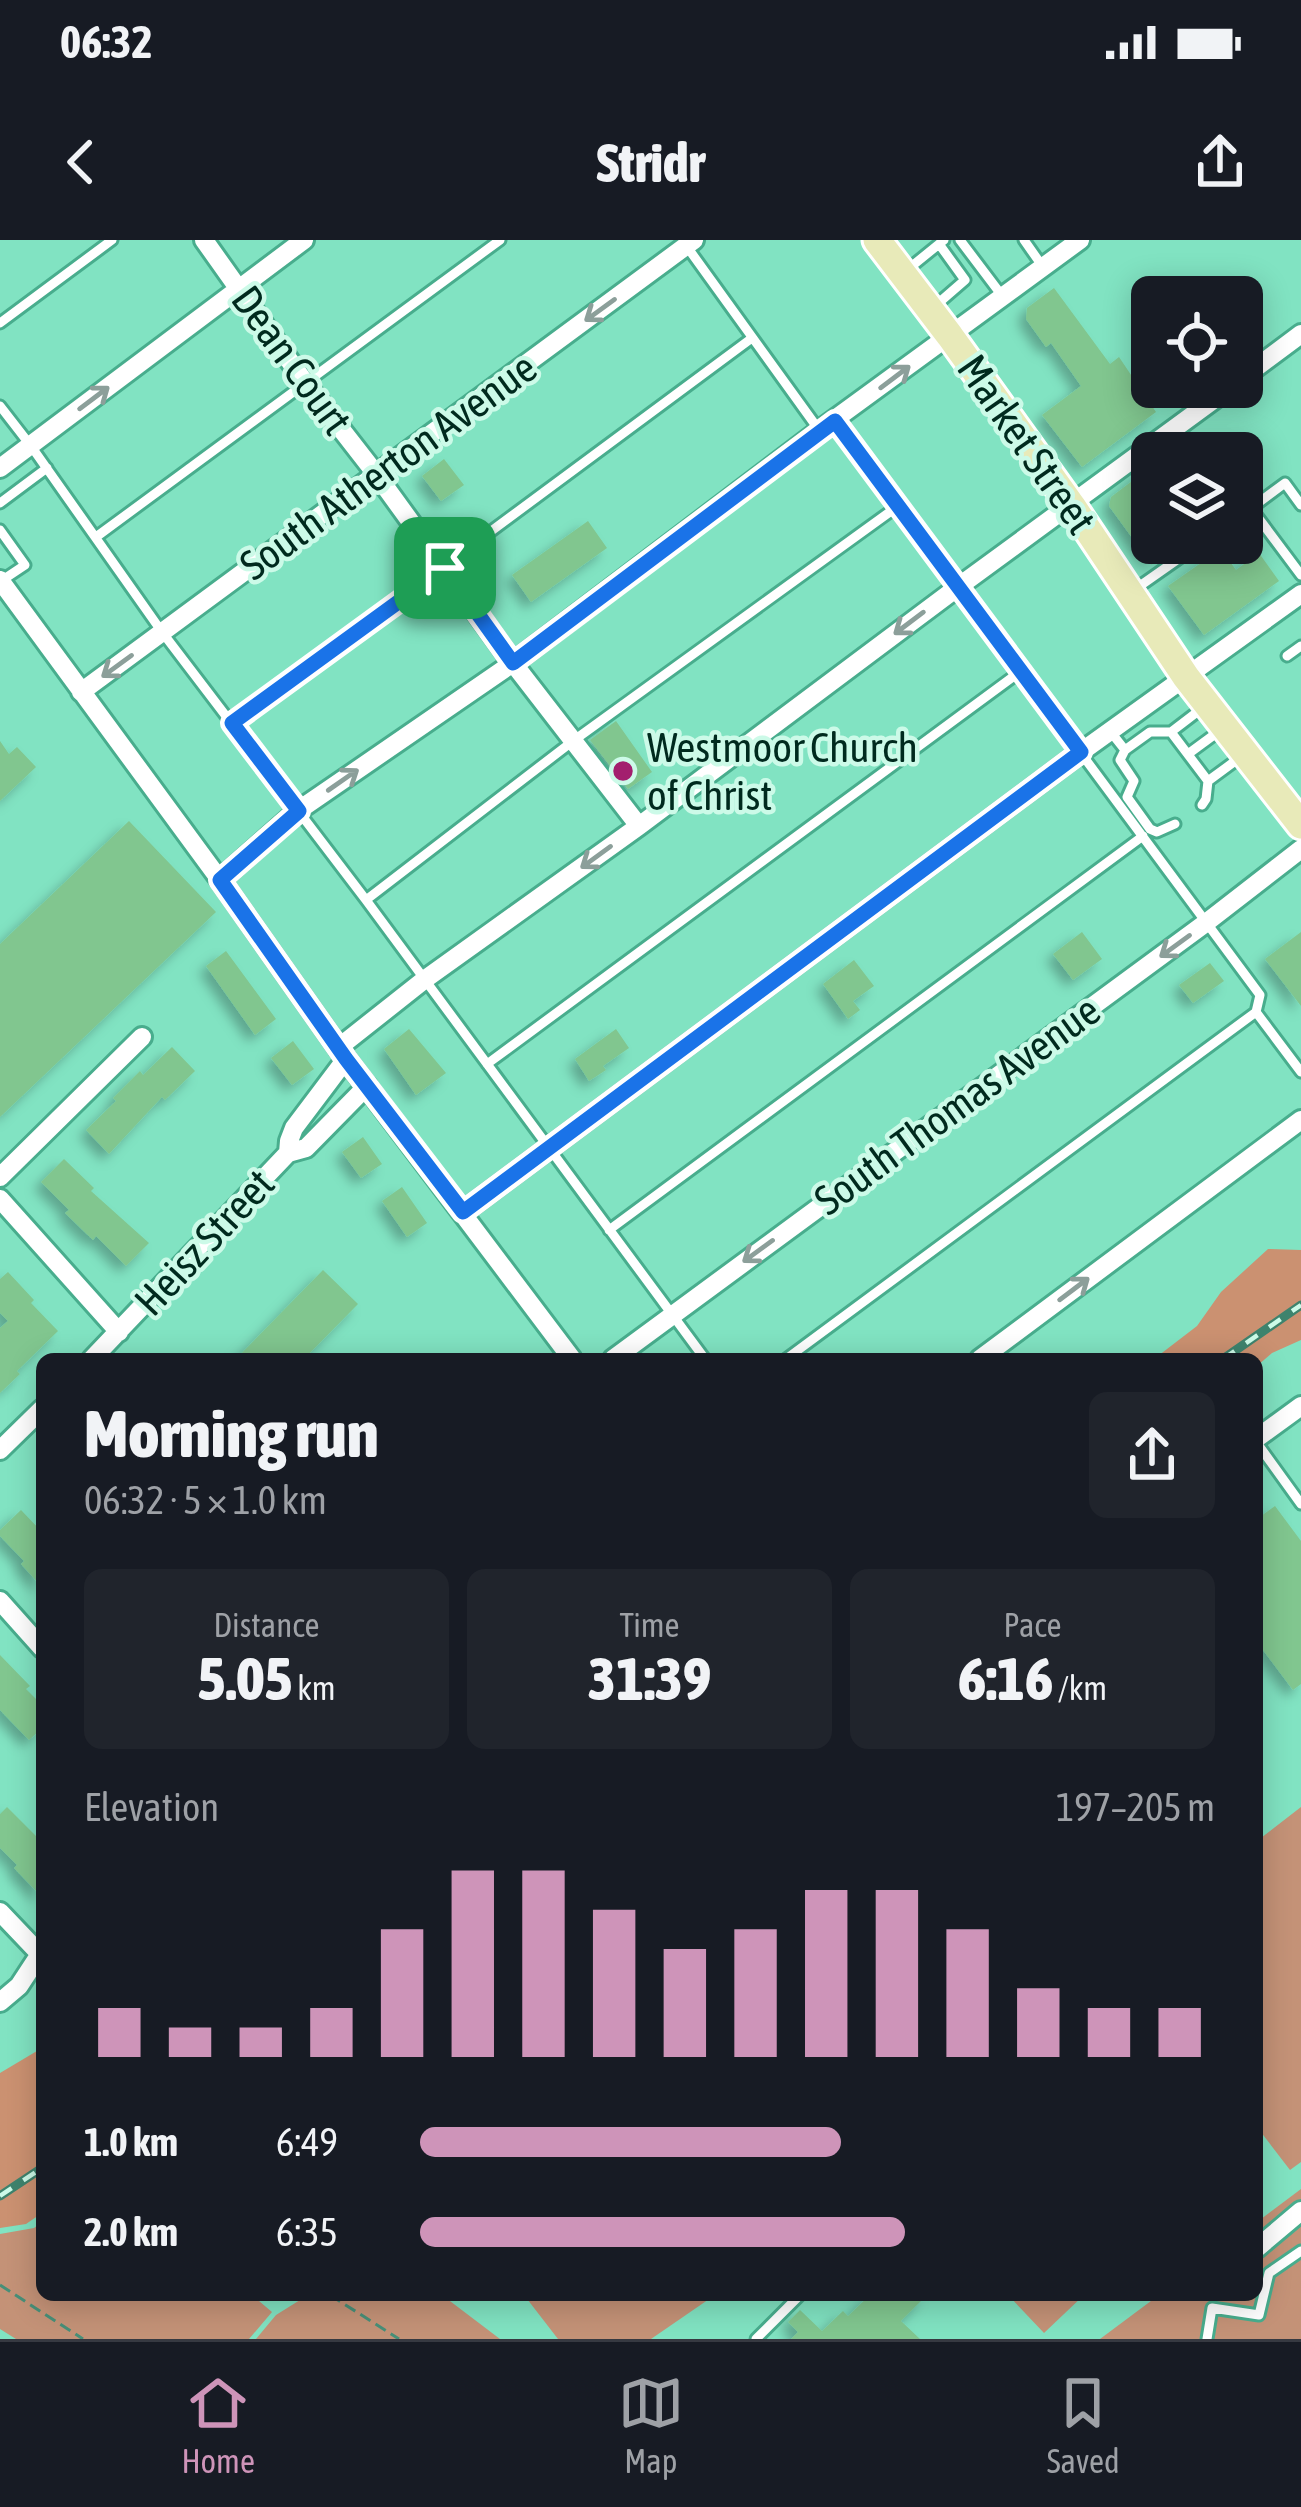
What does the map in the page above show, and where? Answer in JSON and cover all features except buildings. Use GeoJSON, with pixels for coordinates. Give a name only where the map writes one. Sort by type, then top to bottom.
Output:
{"type":"FeatureCollection","features":[{"type":"Feature","properties":{"kind":"main road","name":"Market Street"},"geometry":{"type":"LineString","coordinates":[[877,240],[1072,506],[1186,677],[1301,825]]}},
{"type":"Feature","properties":{"kind":"street","name":"Dean Court"},"geometry":{"type":"LineString","coordinates":[[204,240],[306,384],[638,826]]}},
{"type":"Feature","properties":{"kind":"street"},"geometry":{"type":"LineString","coordinates":[[0,468],[304,240]]}},
{"type":"Feature","properties":{"kind":"street"},"geometry":{"type":"LineString","coordinates":[[220,880],[299,811],[513,663],[1080,240]]}},
{"type":"Feature","properties":{"kind":"street","name":"South Atherton Avenue"},"geometry":{"type":"LineString","coordinates":[[81,692],[687,242]]}},
{"type":"Feature","properties":{"kind":"street"},"geometry":{"type":"LineString","coordinates":[[1263,363],[1301,334]]}},
{"type":"Feature","properties":{"kind":"street","name":"Heisz Street"},"geometry":{"type":"LineString","coordinates":[[98,1353],[288,1154],[293,1128],[342,1054],[424,980],[1203,408]]}},
{"type":"Feature","properties":{"kind":"street"},"geometry":{"type":"LineString","coordinates":[[0,581],[342,1054],[568,1353]]}},
{"type":"Feature","properties":{"kind":"street"},"geometry":{"type":"LineString","coordinates":[[463,1212],[1301,594]]}},
{"type":"Feature","properties":{"kind":"street","name":"South Thomas Avenue"},"geometry":{"type":"LineString","coordinates":[[621,1353],[1301,849]]}},
{"type":"Feature","properties":{"kind":"street"},"geometry":{"type":"LineString","coordinates":[[0,1177],[142,1037]]}},
{"type":"Feature","properties":{"kind":"street"},"geometry":{"type":"LineString","coordinates":[[288,1154],[306,1148],[367,1086]]}},
{"type":"Feature","properties":{"kind":"street"},"geometry":{"type":"LineString","coordinates":[[988,1353],[1301,1120]]}},
{"type":"Feature","properties":{"kind":"street"},"geometry":{"type":"LineString","coordinates":[[0,1199],[119,1332]]}},
{"type":"Feature","properties":{"kind":"street"},"geometry":{"type":"LineString","coordinates":[[1263,1436],[1301,1406]]}},
{"type":"Feature","properties":{"kind":"street"},"geometry":{"type":"LineString","coordinates":[[0,1450],[36,1414]]}},
{"type":"Feature","properties":{"kind":"street"},"geometry":{"type":"LineString","coordinates":[[0,1601],[36,1641]]}},
{"type":"Feature","properties":{"kind":"street"},"geometry":{"type":"LineString","coordinates":[[0,1912],[36,1950]]}},
{"type":"Feature","properties":{"kind":"street"},"geometry":{"type":"LineString","coordinates":[[0,2002],[20,1986],[36,1960]]}},
{"type":"Feature","properties":{"kind":"street"},"geometry":{"type":"LineString","coordinates":[[1263,2243],[1301,2211]]}},
{"type":"Feature","properties":{"kind":"lane"},"geometry":{"type":"LineString","coordinates":[[0,323],[112,240]]}},
{"type":"Feature","properties":{"kind":"lane"},"geometry":{"type":"LineString","coordinates":[[96,537],[500,240]]}},
{"type":"Feature","properties":{"kind":"lane"},"geometry":{"type":"LineString","coordinates":[[960,240],[1003,297]]}},
{"type":"Feature","properties":{"kind":"lane"},"geometry":{"type":"LineString","coordinates":[[1024,240],[1043,267]]}},
{"type":"Feature","properties":{"kind":"lane"},"geometry":{"type":"LineString","coordinates":[[687,242],[752,338],[898,506],[1260,995],[1256,1012],[794,1353]]}},
{"type":"Feature","properties":{"kind":"lane"},"geometry":{"type":"LineString","coordinates":[[902,273],[941,242],[965,280],[930,310]]}},
{"type":"Feature","properties":{"kind":"lane"},"geometry":{"type":"LineString","coordinates":[[232,723],[752,338]]}},
{"type":"Feature","properties":{"kind":"lane"},"geometry":{"type":"LineString","coordinates":[[0,406],[162,632],[700,1353]]}},
{"type":"Feature","properties":{"kind":"lane"},"geometry":{"type":"LineString","coordinates":[[0,503],[47,468]]}},
{"type":"Feature","properties":{"kind":"lane"},"geometry":{"type":"LineString","coordinates":[[1263,499],[1285,484],[1301,505]]}},
{"type":"Feature","properties":{"kind":"lane"},"geometry":{"type":"LineString","coordinates":[[366,900],[573,741],[898,506]]}},
{"type":"Feature","properties":{"kind":"lane"},"geometry":{"type":"LineString","coordinates":[[0,530],[25,565],[0,581]]}},
{"type":"Feature","properties":{"kind":"lane"},"geometry":{"type":"LineString","coordinates":[[1263,530],[1301,574]]}},
{"type":"Feature","properties":{"kind":"lane"},"geometry":{"type":"LineString","coordinates":[[1130,593],[1172,564]]}},
{"type":"Feature","properties":{"kind":"lane"},"geometry":{"type":"LineString","coordinates":[[1287,656],[1301,646]]}},
{"type":"Feature","properties":{"kind":"lane"},"geometry":{"type":"LineString","coordinates":[[487,1064],[1021,671]]}},
{"type":"Feature","properties":{"kind":"lane"},"geometry":{"type":"LineString","coordinates":[[1162,751],[1207,704]]}},
{"type":"Feature","properties":{"kind":"lane"},"geometry":{"type":"LineString","coordinates":[[1187,754],[1225,728]]}},
{"type":"Feature","properties":{"kind":"lane"},"geometry":{"type":"LineString","coordinates":[[1110,731],[1125,750]]}},
{"type":"Feature","properties":{"kind":"lane"},"geometry":{"type":"LineString","coordinates":[[1175,824],[1157,832],[1150,829],[1127,797],[1135,771],[1120,760],[1125,750],[1150,732],[1174,736],[1208,781],[1202,805]]}},
{"type":"Feature","properties":{"kind":"lane"},"geometry":{"type":"LineString","coordinates":[[1208,781],[1245,754]]}},
{"type":"Feature","properties":{"kind":"lane"},"geometry":{"type":"LineString","coordinates":[[609,1230],[1144,836]]}},
{"type":"Feature","properties":{"kind":"lane"},"geometry":{"type":"LineString","coordinates":[[1256,1012],[1301,1072]]}},
{"type":"Feature","properties":{"kind":"lane"},"geometry":{"type":"LineString","coordinates":[[1263,1450],[1301,1504]]}},
{"type":"Feature","properties":{"kind":"lane"},"geometry":{"type":"LineString","coordinates":[[1263,2298],[1269,2272],[1301,2251]]}},
{"type":"Feature","properties":{"kind":"lane"},"geometry":{"type":"LineString","coordinates":[[756,2339],[794,2301]]}},
{"type":"Feature","properties":{"kind":"lane"},"geometry":{"type":"LineString","coordinates":[[1207,2339],[1213,2301]]}},
{"type":"Feature","properties":{"kind":"lane"},"geometry":{"type":"LineString","coordinates":[[1212,2308],[1259,2315],[1262,2301]]}},
{"type":"Feature","properties":{"kind":"path"},"geometry":{"type":"LineString","coordinates":[[0,2284],[82,2339]]}},
{"type":"Feature","properties":{"kind":"path"},"geometry":{"type":"LineString","coordinates":[[339,2301],[399,2339]]}},
{"type":"Feature","properties":{"kind":"shaded area"},"geometry":{"type":"Polygon","coordinates":[[[1268,1249],[1301,1250],[1301,1340],[1263,1361],[1263,1353],[1162,1353],[1197,1326],[1221,1292],[1268,1249]]]}},
{"type":"Feature","properties":{"kind":"shaded area"},"geometry":{"type":"Polygon","coordinates":[[[1301,1807],[1301,2162],[1290,2170],[1263,2135],[1263,1836],[1301,1807]]]}},
{"type":"Feature","properties":{"kind":"shaded area"},"geometry":{"type":"Polygon","coordinates":[[[36,2052],[36,2217],[26,2224],[0,2228],[0,2073],[36,2052]]]}},
{"type":"Feature","properties":{"kind":"shaded area"},"geometry":{"type":"Polygon","coordinates":[[[1301,2189],[1301,2339],[1100,2339],[1151,2301],[1263,2301],[1263,2218],[1301,2189]]]}},
{"type":"Feature","properties":{"kind":"shaded area"},"geometry":{"type":"Polygon","coordinates":[[[34,2228],[36,2301],[259,2301],[272,2312],[249,2339],[16,2339],[0,2329],[0,2234],[34,2228]]]}},
{"type":"Feature","properties":{"kind":"shaded area"},"geometry":{"type":"Polygon","coordinates":[[[298,2301],[450,2301],[500,2339],[256,2339],[276,2315],[298,2301]]]}},
{"type":"Feature","properties":{"kind":"shaded area"},"geometry":{"type":"Polygon","coordinates":[[[529,2301],[706,2301],[651,2339],[558,2339],[529,2301]]]}},
{"type":"Feature","properties":{"kind":"shaded area"},"geometry":{"type":"Polygon","coordinates":[[[1014,2301],[1078,2301],[1044,2333],[1014,2301]]]}},
{"type":"Feature","properties":{"kind":"railway"},"geometry":{"type":"LineString","coordinates":[[1232,1353],[1301,1305]]}},
{"type":"Feature","properties":{"kind":"railway"},"geometry":{"type":"LineString","coordinates":[[0,2196],[36,2172]]}},
{"type":"Feature","properties":{"kind":"place","name":"Westmoor Church of Christ"},"geometry":{"type":"Point","coordinates":[623,771]}},
{"type":"Feature","properties":{"kind":"route"},"geometry":{"type":"LineString","coordinates":[[835,421],[1081,752],[463,1212],[346,1059],[220,880],[299,811],[232,723],[445,568],[513,663],[835,421]]}}]}
